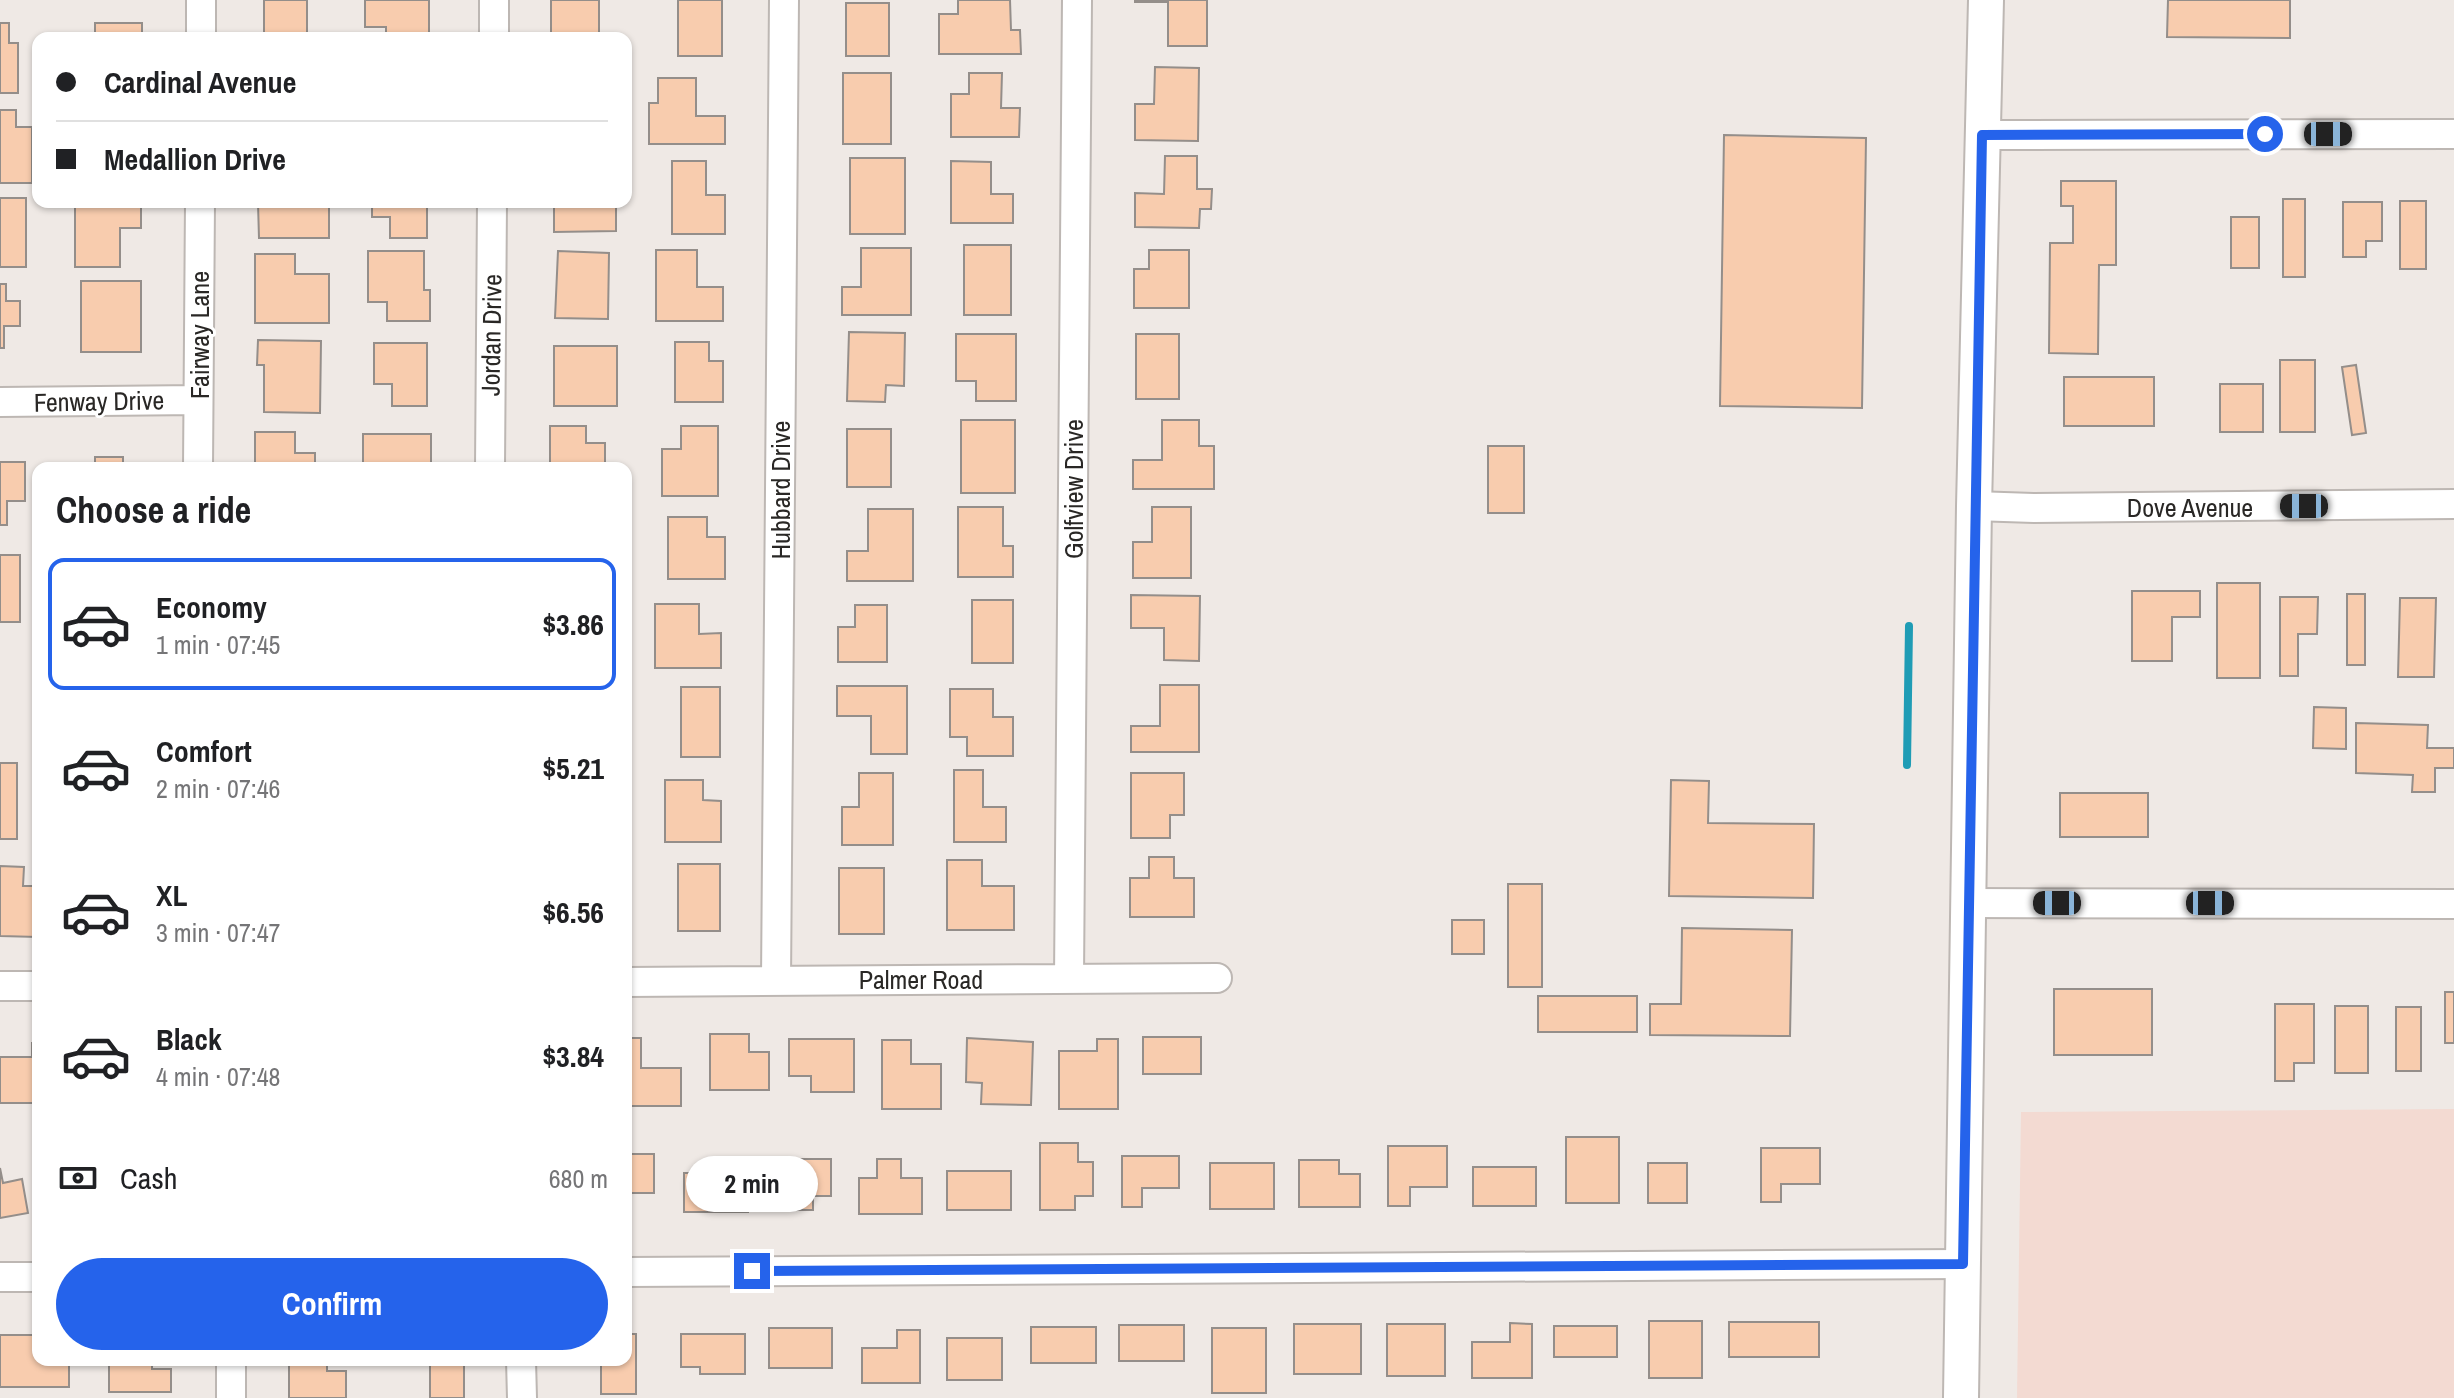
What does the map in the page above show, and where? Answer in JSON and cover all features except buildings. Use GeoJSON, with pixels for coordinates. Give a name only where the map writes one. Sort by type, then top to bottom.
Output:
{"type":"FeatureCollection","features":[{"type":"Feature","properties":{"kind":"main road"},"geometry":{"type":"LineString","coordinates":[[1961,1398],[1974,506],[1986,0]]}},
{"type":"Feature","properties":{"kind":"street"},"geometry":{"type":"LineString","coordinates":[[201,0],[201,32]]}},
{"type":"Feature","properties":{"kind":"street"},"geometry":{"type":"LineString","coordinates":[[494,0],[494,32]]}},
{"type":"Feature","properties":{"kind":"street","name":"Hubbard Drive"},"geometry":{"type":"LineString","coordinates":[[776,980],[784,0]]}},
{"type":"Feature","properties":{"kind":"street","name":"Golfview Drive"},"geometry":{"type":"LineString","coordinates":[[1069,978],[1077,0]]}},
{"type":"Feature","properties":{"kind":"street"},"geometry":{"type":"LineString","coordinates":[[1982,135],[2454,134]]}},
{"type":"Feature","properties":{"kind":"street","name":"Fairway Lane"},"geometry":{"type":"LineString","coordinates":[[198,462],[200,208]]}},
{"type":"Feature","properties":{"kind":"street","name":"Jordan Drive"},"geometry":{"type":"LineString","coordinates":[[490,462],[492,208]]}},
{"type":"Feature","properties":{"kind":"street","name":"Fenway Drive"},"geometry":{"type":"LineString","coordinates":[[0,402],[198,400]]}},
{"type":"Feature","properties":{"kind":"street","name":"Dove Avenue"},"geometry":{"type":"LineString","coordinates":[[1974,506],[2454,504]]}},
{"type":"Feature","properties":{"kind":"street"},"geometry":{"type":"LineString","coordinates":[[1970,903],[2454,904]]}},
{"type":"Feature","properties":{"kind":"street","name":"Palmer Road"},"geometry":{"type":"LineString","coordinates":[[632,982],[1217,978]]}},
{"type":"Feature","properties":{"kind":"street"},"geometry":{"type":"LineString","coordinates":[[0,986],[32,986]]}},
{"type":"Feature","properties":{"kind":"street"},"geometry":{"type":"LineString","coordinates":[[632,1272],[1963,1264]]}},
{"type":"Feature","properties":{"kind":"street"},"geometry":{"type":"LineString","coordinates":[[0,1277],[32,1277]]}},
{"type":"Feature","properties":{"kind":"street"},"geometry":{"type":"LineString","coordinates":[[231,1366],[231,1398]]}},
{"type":"Feature","properties":{"kind":"street"},"geometry":{"type":"LineString","coordinates":[[521,1366],[522,1398]]}},
{"type":"Feature","properties":{"kind":"shaded area"},"geometry":{"type":"Polygon","coordinates":[[[2454,1109],[2454,1398],[2017,1398],[2021,1112],[2454,1109]]]}},
{"type":"Feature","properties":{"kind":"waterway"},"geometry":{"type":"LineString","coordinates":[[1907,765],[1909,626]]}},
{"type":"Feature","properties":{"kind":"route"},"geometry":{"type":"LineString","coordinates":[[752,1271],[1963,1264],[1982,135],[2265,134]]}}]}
